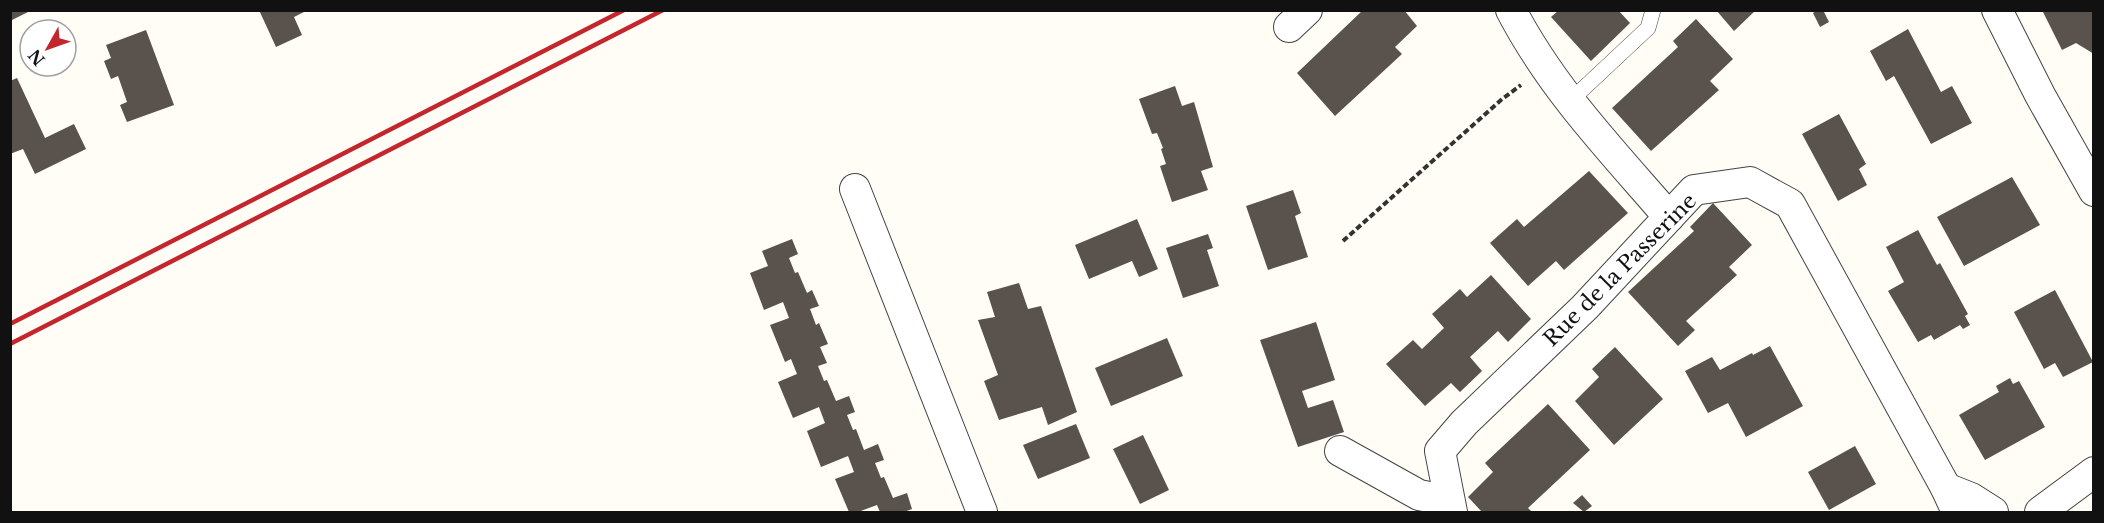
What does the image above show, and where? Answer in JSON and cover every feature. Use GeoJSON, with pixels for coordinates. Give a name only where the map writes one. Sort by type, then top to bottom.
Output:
{"type":"FeatureCollection","features":[{"type":"Feature","properties":{"kind":"street"},"geometry":{"type":"LineString","coordinates":[[1511,10],[1524,36],[1569,102],[1670,217]]}},
{"type":"Feature","properties":{"kind":"street"},"geometry":{"type":"LineString","coordinates":[[1997,10],[2040,95],[2094,191]]}},
{"type":"Feature","properties":{"kind":"street","name":"Rue de la Passerine"},"geometry":{"type":"LineString","coordinates":[[1451,507],[1440,452],[1464,423],[1585,307],[1694,190],[1750,182],[1790,204],[1952,500],[1971,498],[1993,513]]}},
{"type":"Feature","properties":{"kind":"street"},"geometry":{"type":"LineString","coordinates":[[855,189],[982,513]]}},
{"type":"Feature","properties":{"kind":"street"},"geometry":{"type":"LineString","coordinates":[[1340,451],[1419,495],[1451,507]]}},
{"type":"Feature","properties":{"kind":"street"},"geometry":{"type":"LineString","coordinates":[[2040,513],[2094,473]]}},
{"type":"Feature","properties":{"kind":"street"},"geometry":{"type":"LineString","coordinates":[[2071,513],[2094,473]]}},
{"type":"Feature","properties":{"kind":"lane"},"geometry":{"type":"LineString","coordinates":[[1569,102],[1648,28],[1653,10]]}},
{"type":"Feature","properties":{"kind":"path"},"geometry":{"type":"LineString","coordinates":[[1343,241],[1501,100],[1545,67]]}},
{"type":"Feature","properties":{"kind":"building"},"geometry":{"type":"Polygon","coordinates":[[[10,10],[32,10],[10,21],[10,10]]]}},
{"type":"Feature","properties":{"kind":"building"},"geometry":{"type":"Polygon","coordinates":[[[259,10],[308,10],[294,17],[302,35],[276,47],[259,10]]]}},
{"type":"Feature","properties":{"kind":"building"},"geometry":{"type":"Polygon","coordinates":[[[1363,10],[1404,10],[1417,26],[1395,47],[1402,54],[1335,116],[1297,73],[1363,10]]]}},
{"type":"Feature","properties":{"kind":"building"},"geometry":{"type":"Polygon","coordinates":[[[1559,10],[1618,10],[1630,23],[1591,61],[1551,17],[1559,10]]]}},
{"type":"Feature","properties":{"kind":"building"},"geometry":{"type":"Polygon","coordinates":[[[1716,10],[1756,10],[1734,31],[1716,10]]]}},
{"type":"Feature","properties":{"kind":"building"},"geometry":{"type":"Polygon","coordinates":[[[1823,10],[1829,22],[1820,27],[1813,13],[1823,10]]]}},
{"type":"Feature","properties":{"kind":"building"},"geometry":{"type":"Polygon","coordinates":[[[2045,10],[2094,11],[2094,54],[2076,43],[2062,50],[2043,12],[2045,10]]]}},
{"type":"Feature","properties":{"kind":"building"},"geometry":{"type":"Polygon","coordinates":[[[1696,19],[1733,59],[1710,81],[1719,90],[1651,151],[1612,108],[1678,47],[1673,41],[1696,19]]]}},
{"type":"Feature","properties":{"kind":"building"},"geometry":{"type":"Polygon","coordinates":[[[1908,29],[1941,92],[1952,86],[1972,123],[1931,144],[1894,76],[1886,81],[1870,51],[1908,29]]]}},
{"type":"Feature","properties":{"kind":"building"},"geometry":{"type":"Polygon","coordinates":[[[146,30],[174,105],[127,122],[120,105],[127,102],[118,76],[111,79],[104,61],[111,58],[106,45],[146,30]]]}},
{"type":"Feature","properties":{"kind":"building"},"geometry":{"type":"Polygon","coordinates":[[[17,78],[45,138],[74,124],[86,149],[35,174],[23,149],[10,154],[10,81],[17,78]]]}},
{"type":"Feature","properties":{"kind":"building"},"geometry":{"type":"Polygon","coordinates":[[[1175,86],[1182,106],[1194,102],[1213,167],[1201,171],[1208,190],[1172,202],[1160,166],[1166,164],[1161,149],[1163,148],[1157,133],[1152,134],[1139,99],[1175,86]]]}},
{"type":"Feature","properties":{"kind":"building"},"geometry":{"type":"Polygon","coordinates":[[[1839,114],[1866,164],[1859,169],[1867,185],[1838,201],[1802,134],[1839,114]]]}},
{"type":"Feature","properties":{"kind":"building"},"geometry":{"type":"Polygon","coordinates":[[[1589,171],[1628,213],[1564,270],[1556,261],[1528,286],[1490,243],[1517,219],[1524,227],[1589,171]]]}},
{"type":"Feature","properties":{"kind":"building"},"geometry":{"type":"Polygon","coordinates":[[[2012,177],[2040,225],[1964,266],[1937,217],[2012,177]]]}},
{"type":"Feature","properties":{"kind":"building"},"geometry":{"type":"Polygon","coordinates":[[[1293,190],[1301,213],[1295,216],[1308,257],[1268,270],[1246,206],[1293,190]]]}},
{"type":"Feature","properties":{"kind":"building"},"geometry":{"type":"Polygon","coordinates":[[[1713,203],[1752,245],[1729,267],[1737,275],[1686,321],[1695,330],[1678,346],[1628,292],[1694,231],[1690,227],[1713,203]]]}},
{"type":"Feature","properties":{"kind":"building"},"geometry":{"type":"Polygon","coordinates":[[[1137,219],[1158,269],[1139,277],[1132,261],[1089,279],[1075,245],[1137,219]]]}},
{"type":"Feature","properties":{"kind":"building"},"geometry":{"type":"Polygon","coordinates":[[[1918,230],[1937,265],[1940,263],[1968,314],[1965,316],[1970,325],[1963,329],[1960,325],[1934,340],[1931,335],[1918,342],[1888,291],[1904,282],[1886,247],[1918,230]]]}},
{"type":"Feature","properties":{"kind":"building"},"geometry":{"type":"Polygon","coordinates":[[[1208,234],[1213,248],[1207,250],[1219,286],[1183,298],[1166,248],[1208,234]]]}},
{"type":"Feature","properties":{"kind":"building"},"geometry":{"type":"Polygon","coordinates":[[[792,239],[798,254],[789,258],[807,293],[812,290],[819,306],[810,309],[816,325],[819,323],[828,344],[820,347],[827,363],[818,366],[824,381],[827,380],[836,401],[849,396],[855,412],[847,415],[853,430],[856,429],[864,450],[878,444],[884,460],[875,463],[881,478],[884,477],[893,498],[907,493],[912,509],[904,512],[880,512],[877,505],[858,512],[849,512],[835,479],[854,472],[848,456],[821,467],[807,431],[825,423],[819,407],[793,418],[778,382],[797,374],[791,359],[785,362],[770,325],[789,318],[783,302],[764,310],[750,273],[768,266],[762,251],[792,239]]]}},
{"type":"Feature","properties":{"kind":"building"},"geometry":{"type":"Polygon","coordinates":[[[1491,275],[1531,319],[1508,342],[1498,331],[1470,357],[1482,371],[1460,392],[1451,383],[1425,406],[1386,364],[1413,340],[1422,349],[1444,328],[1432,314],[1460,289],[1467,297],[1491,275]]]}},
{"type":"Feature","properties":{"kind":"building"},"geometry":{"type":"Polygon","coordinates":[[[1019,283],[1028,309],[1041,306],[1077,412],[1048,425],[1042,407],[999,420],[984,381],[998,375],[978,320],[995,317],[987,292],[1019,283]]]}},
{"type":"Feature","properties":{"kind":"building"},"geometry":{"type":"Polygon","coordinates":[[[2055,290],[2093,362],[2063,377],[2055,363],[2044,369],[2014,312],[2055,290]]]}},
{"type":"Feature","properties":{"kind":"building"},"geometry":{"type":"Polygon","coordinates":[[[1316,322],[1335,380],[1302,391],[1308,408],[1333,400],[1344,432],[1298,447],[1260,340],[1316,322]]]}},
{"type":"Feature","properties":{"kind":"building"},"geometry":{"type":"Polygon","coordinates":[[[1167,338],[1183,376],[1111,406],[1095,368],[1167,338]]]}},
{"type":"Feature","properties":{"kind":"building"},"geometry":{"type":"Polygon","coordinates":[[[1770,346],[1803,406],[1746,437],[1728,403],[1708,413],[1685,371],[1712,357],[1720,370],[1770,346]]]}},
{"type":"Feature","properties":{"kind":"building"},"geometry":{"type":"Polygon","coordinates":[[[1615,347],[1663,399],[1614,445],[1575,401],[1599,377],[1592,369],[1615,347]]]}},
{"type":"Feature","properties":{"kind":"building"},"geometry":{"type":"Polygon","coordinates":[[[2010,378],[2013,384],[2019,381],[2045,427],[1985,460],[1959,415],[1999,392],[1996,386],[2010,378]]]}},
{"type":"Feature","properties":{"kind":"building"},"geometry":{"type":"Polygon","coordinates":[[[1548,404],[1590,450],[1528,508],[1532,512],[1482,512],[1468,497],[1493,472],[1485,463],[1548,404]]]}},
{"type":"Feature","properties":{"kind":"building"},"geometry":{"type":"Polygon","coordinates":[[[1076,424],[1090,458],[1038,479],[1023,445],[1076,424]]]}},
{"type":"Feature","properties":{"kind":"building"},"geometry":{"type":"Polygon","coordinates":[[[1143,435],[1169,490],[1140,504],[1113,449],[1143,435]]]}},
{"type":"Feature","properties":{"kind":"building"},"geometry":{"type":"Polygon","coordinates":[[[1855,446],[1876,484],[1829,510],[1808,472],[1855,446]]]}},
{"type":"Feature","properties":{"kind":"building"},"geometry":{"type":"Polygon","coordinates":[[[1582,495],[1592,506],[1584,512],[1573,503],[1582,495]]]}},
{"type":"Feature","properties":{"kind":"railway"},"geometry":{"type":"LineString","coordinates":[[10,324],[624,10]]}},
{"type":"Feature","properties":{"kind":"railway"},"geometry":{"type":"LineString","coordinates":[[10,344],[663,10]]}}]}
